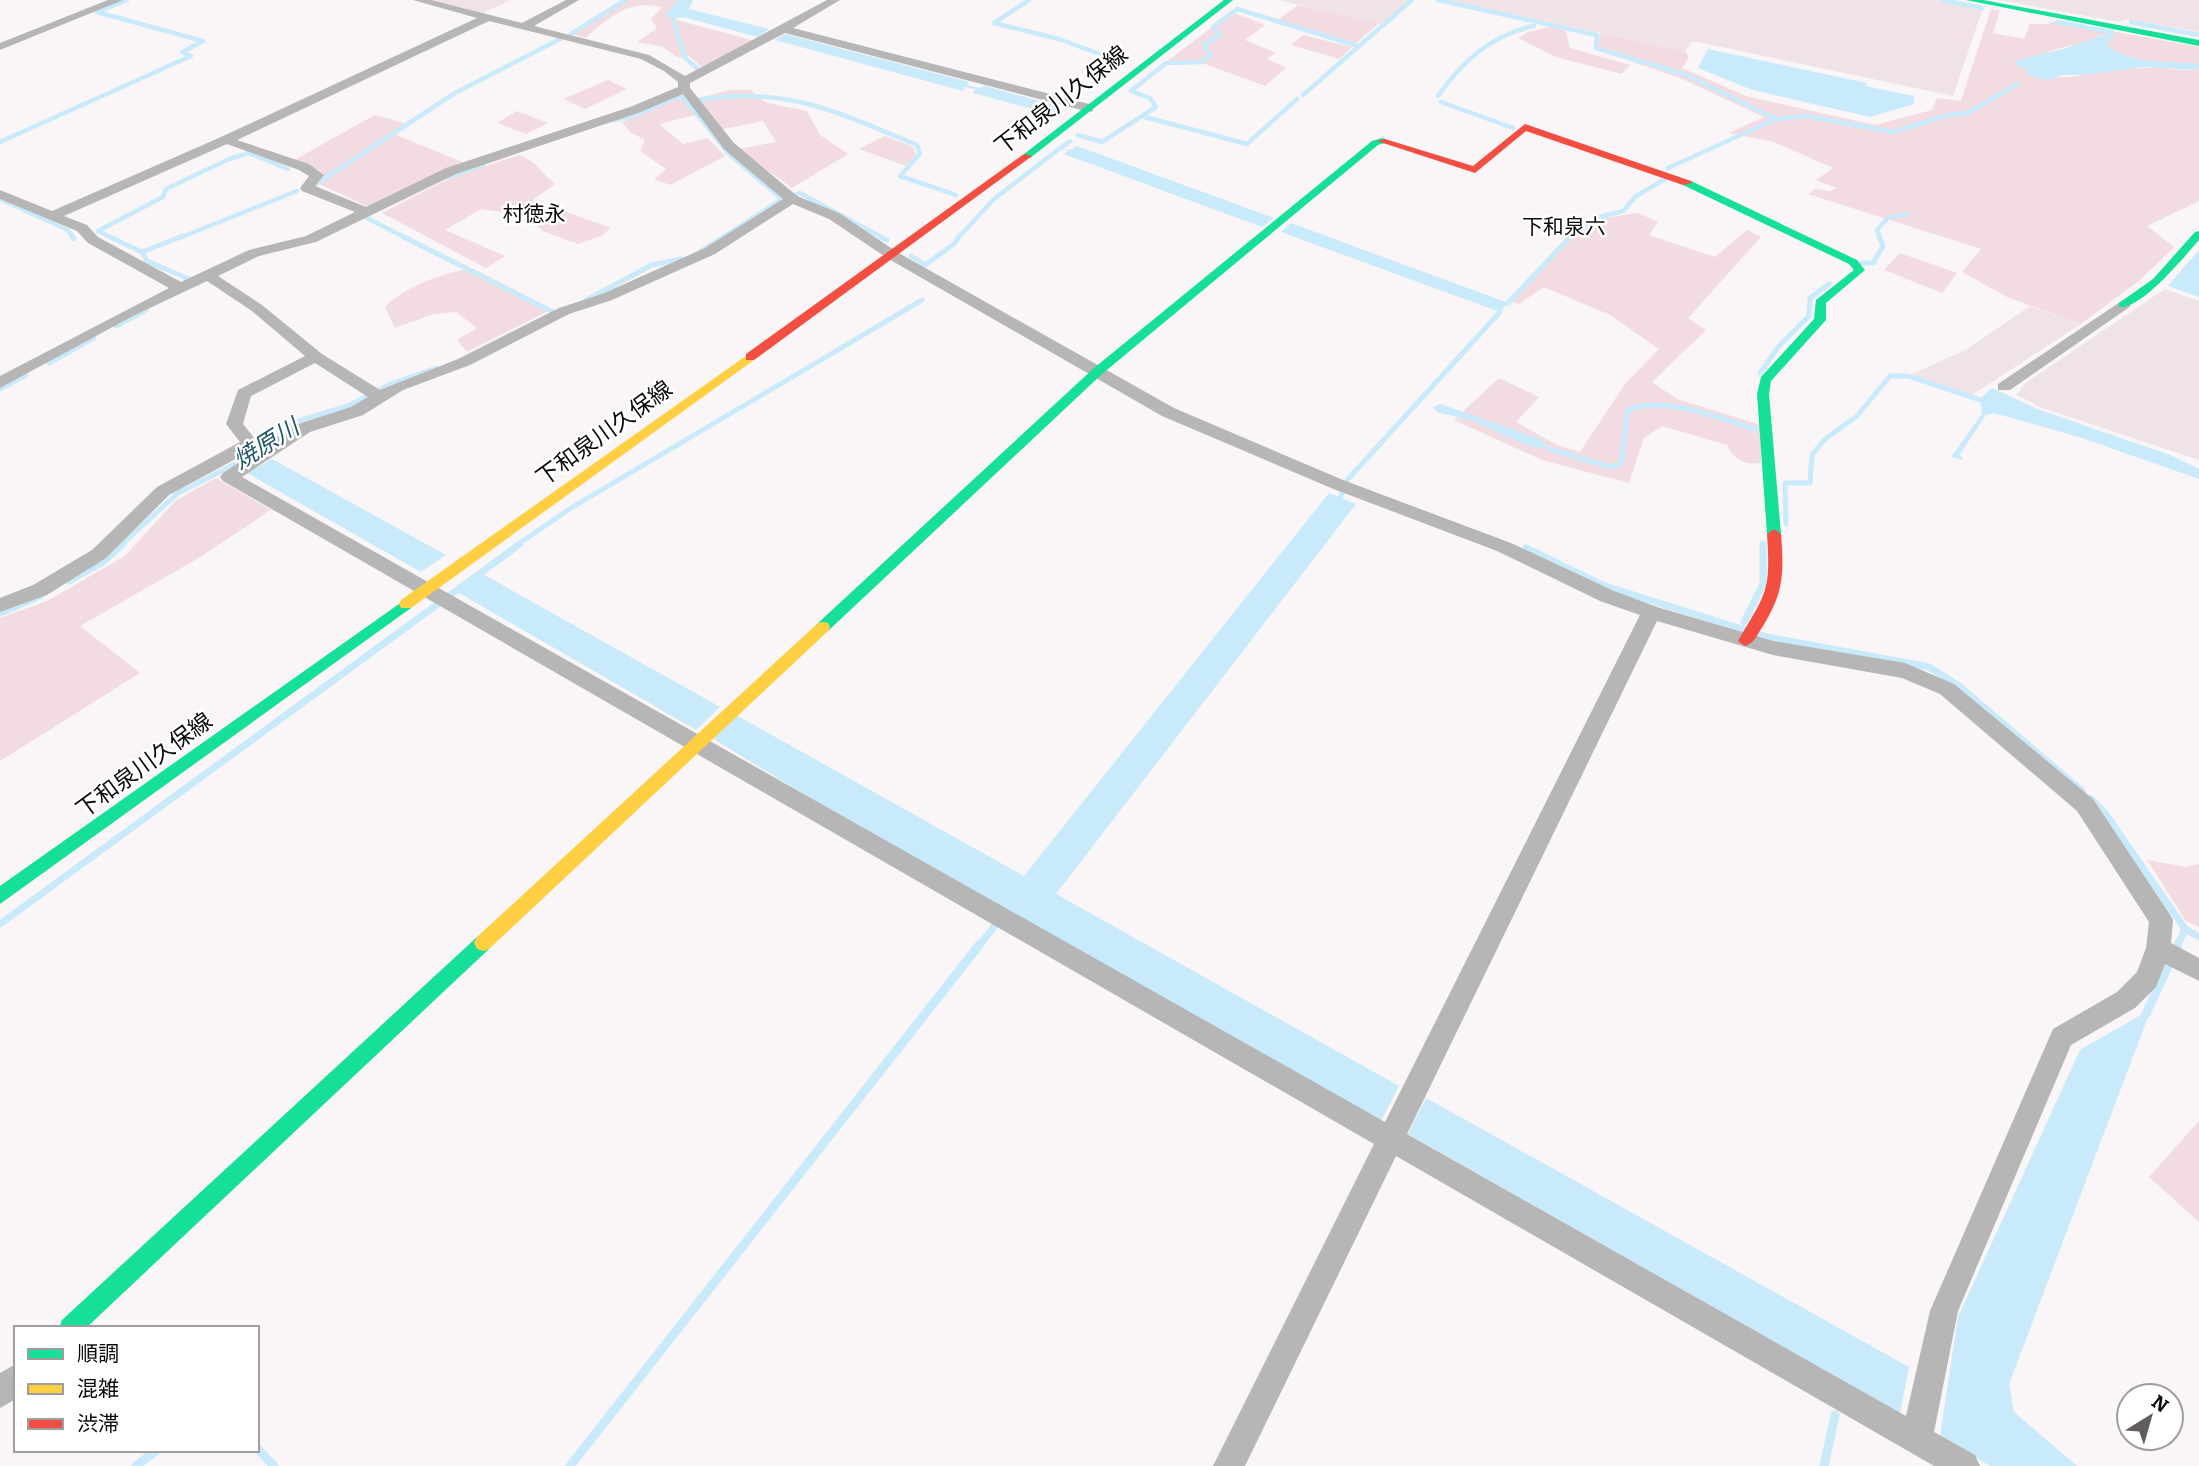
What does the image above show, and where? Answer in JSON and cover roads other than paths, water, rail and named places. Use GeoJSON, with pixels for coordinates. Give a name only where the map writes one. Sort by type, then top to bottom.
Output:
{"type":"FeatureCollection","features":[{"type":"Feature","properties":{"kind":"street"},"geometry":{"type":"LineString","coordinates":[[0,47],[118,0]]}},
{"type":"Feature","properties":{"kind":"street"},"geometry":{"type":"LineString","coordinates":[[418,0],[645,57],[668,68],[690,92],[729,146],[790,196],[834,216],[892,256],[1098,370],[1168,412],[1344,487],[1504,547],[1607,596],[1651,612],[1905,671],[1947,689],[2085,805],[2161,920],[2158,947],[2147,979],[2126,1000],[2062,1037],[1944,1311],[1922,1412]]}},
{"type":"Feature","properties":{"kind":"street"},"geometry":{"type":"LineString","coordinates":[[525,26],[575,0]]}},
{"type":"Feature","properties":{"kind":"street"},"geometry":{"type":"LineString","coordinates":[[0,383],[254,253],[311,239],[451,171],[690,92],[776,33],[835,0]]}},
{"type":"Feature","properties":{"kind":"street","name":"下和泉川久保線"},"geometry":{"type":"LineString","coordinates":[[0,897],[892,256],[1229,0]]}},
{"type":"Feature","properties":{"kind":"street"},"geometry":{"type":"LineString","coordinates":[[1970,0],[2199,43]]}},
{"type":"Feature","properties":{"kind":"street"},"geometry":{"type":"LineString","coordinates":[[54,215],[226,140],[489,17]]}},
{"type":"Feature","properties":{"kind":"street"},"geometry":{"type":"LineString","coordinates":[[776,33],[1088,108]]}},
{"type":"Feature","properties":{"kind":"street"},"geometry":{"type":"LineString","coordinates":[[72,1326],[1098,370],[1375,143],[1384,141],[1475,170],[1525,127],[1672,176],[1853,262],[1860,270],[1820,302],[1820,320],[1765,380],[1763,394],[1778,580],[1774,598],[1750,634]]}},
{"type":"Feature","properties":{"kind":"street"},"geometry":{"type":"LineString","coordinates":[[226,140],[304,167],[317,175],[307,188],[367,212]]}},
{"type":"Feature","properties":{"kind":"street"},"geometry":{"type":"LineString","coordinates":[[0,194],[82,228],[93,240],[199,282],[372,393]]}},
{"type":"Feature","properties":{"kind":"street"},"geometry":{"type":"LineString","coordinates":[[790,196],[710,251],[607,297],[564,311],[496,347],[372,393],[357,411],[304,428],[252,465],[229,477],[428,590],[705,736],[1402,1118],[1922,1412],[1964,1466]]}},
{"type":"Feature","properties":{"kind":"street"},"geometry":{"type":"LineString","coordinates":[[2004,387],[2157,281],[2199,234]]}},
{"type":"Feature","properties":{"kind":"street"},"geometry":{"type":"LineString","coordinates":[[0,606],[40,590],[99,554],[163,491],[250,444],[234,424],[244,393],[316,357]]}},
{"type":"Feature","properties":{"kind":"street"},"geometry":{"type":"LineString","coordinates":[[1229,1466],[1651,612]]}},
{"type":"Feature","properties":{"kind":"street"},"geometry":{"type":"LineString","coordinates":[[2158,947],[2192,967]]}},
{"type":"Feature","properties":{"kind":"street"},"geometry":{"type":"LineString","coordinates":[[0,1393],[14,1381]]}},
{"type":"Feature","properties":{"kind":"water"},"geometry":{"type":"Polygon","coordinates":[[[677,0],[693,0],[689,9],[769,29],[758,37],[683,17],[673,19],[666,15],[677,0]]]}},
{"type":"Feature","properties":{"kind":"water"},"geometry":{"type":"Polygon","coordinates":[[[2112,32],[2114,36],[2106,45],[2116,52],[2150,61],[2199,64],[2199,70],[2143,67],[2087,75],[2063,75],[2047,80],[2027,75],[2028,70],[2015,65],[2016,60],[2063,49],[2112,32]]]}},
{"type":"Feature","properties":{"kind":"water"},"geometry":{"type":"Polygon","coordinates":[[[785,34],[969,82],[967,85],[980,88],[985,86],[1061,107],[1059,109],[1063,111],[1052,114],[973,93],[976,89],[965,87],[963,91],[775,40],[785,34]]]}},
{"type":"Feature","properties":{"kind":"water"},"geometry":{"type":"Polygon","coordinates":[[[1708,49],[1867,83],[1865,86],[1914,96],[1914,104],[1870,117],[1753,90],[1698,68],[1708,49]]]}},
{"type":"Feature","properties":{"kind":"water"},"geometry":{"type":"Polygon","coordinates":[[[1077,146],[1274,218],[1262,227],[1064,154],[1068,151],[1059,149],[1071,150],[1077,146]]]}},
{"type":"Feature","properties":{"kind":"water"},"geometry":{"type":"Polygon","coordinates":[[[1291,223],[1508,303],[1500,312],[1281,232],[1291,223]]]}},
{"type":"Feature","properties":{"kind":"water"},"geometry":{"type":"Polygon","coordinates":[[[2199,250],[2199,297],[2168,286],[2199,250]]]}},
{"type":"Feature","properties":{"kind":"water"},"geometry":{"type":"Polygon","coordinates":[[[1992,388],[2037,409],[2170,455],[2199,469],[2199,479],[2082,438],[1994,413],[1986,415],[1960,454],[1963,460],[1951,457],[1982,414],[1980,399],[1992,388]]]}},
{"type":"Feature","properties":{"kind":"water"},"geometry":{"type":"Polygon","coordinates":[[[1441,404],[1542,440],[1549,449],[1525,445],[1474,421],[1437,412],[1433,407],[1441,404]]]}},
{"type":"Feature","properties":{"kind":"water"},"geometry":{"type":"Polygon","coordinates":[[[272,459],[446,555],[421,572],[247,473],[272,459]]]}},
{"type":"Feature","properties":{"kind":"water"},"geometry":{"type":"Polygon","coordinates":[[[1329,493],[1356,504],[1056,894],[1399,1086],[1381,1121],[1003,916],[712,738],[736,715],[1024,876],[1329,493]]]}},
{"type":"Feature","properties":{"kind":"water"},"geometry":{"type":"Polygon","coordinates":[[[479,572],[720,707],[696,730],[454,590],[479,572]]]}},
{"type":"Feature","properties":{"kind":"water"},"geometry":{"type":"Polygon","coordinates":[[[2151,1009],[2009,1384],[2014,1412],[2077,1466],[1990,1466],[1940,1436],[1958,1317],[2080,1050],[2151,1009]]]}},
{"type":"Feature","properties":{"kind":"water"},"geometry":{"type":"Polygon","coordinates":[[[1426,1098],[1909,1367],[1900,1413],[1408,1134],[1426,1098]]]}},
{"type":"Feature","properties":{"kind":"waterway"},"geometry":{"type":"LineString","coordinates":[[0,142],[191,56],[182,52],[203,41],[97,12],[127,0]]}},
{"type":"Feature","properties":{"kind":"waterway"},"geometry":{"type":"LineString","coordinates":[[571,34],[625,0]]}},
{"type":"Feature","properties":{"kind":"waterway"},"geometry":{"type":"LineString","coordinates":[[685,0],[673,19],[685,58],[698,69]]}},
{"type":"Feature","properties":{"kind":"waterway"},"geometry":{"type":"LineString","coordinates":[[1029,0],[994,23],[1059,39],[1124,63]]}},
{"type":"Feature","properties":{"kind":"waterway"},"geometry":{"type":"LineString","coordinates":[[1303,95],[1412,0]]}},
{"type":"Feature","properties":{"kind":"waterway"},"geometry":{"type":"LineString","coordinates":[[1438,0],[1597,35],[1596,48],[1687,75],[1776,119]]}},
{"type":"Feature","properties":{"kind":"waterway"},"geometry":{"type":"LineString","coordinates":[[1942,0],[1982,8]]}},
{"type":"Feature","properties":{"kind":"waterway"},"geometry":{"type":"LineString","coordinates":[[1078,135],[1102,142],[1156,107],[1150,98],[1131,91],[1166,63],[1201,62],[1210,56],[1204,45],[1220,35],[1213,27],[1237,9],[1358,46]]}},
{"type":"Feature","properties":{"kind":"waterway"},"geometry":{"type":"LineString","coordinates":[[2057,22],[2112,32]]}},
{"type":"Feature","properties":{"kind":"waterway"},"geometry":{"type":"LineString","coordinates":[[2131,22],[2199,35]]}},
{"type":"Feature","properties":{"kind":"waterway"},"geometry":{"type":"LineString","coordinates":[[1438,96],[1457,71],[1491,42],[1534,26]]}},
{"type":"Feature","properties":{"kind":"waterway"},"geometry":{"type":"LineString","coordinates":[[313,186],[455,93],[560,39]]}},
{"type":"Feature","properties":{"kind":"waterway"},"geometry":{"type":"LineString","coordinates":[[1776,119],[1807,116],[1892,132],[1949,115],[1968,113],[2017,84]]}},
{"type":"Feature","properties":{"kind":"waterway"},"geometry":{"type":"LineString","coordinates":[[614,120],[633,116],[681,95],[730,155],[782,199],[722,238]]}},
{"type":"Feature","properties":{"kind":"waterway"},"geometry":{"type":"LineString","coordinates":[[691,101],[753,96],[781,98],[860,121],[917,145],[920,154],[900,176],[956,195]]}},
{"type":"Feature","properties":{"kind":"waterway"},"geometry":{"type":"LineString","coordinates":[[1145,117],[1247,144],[1297,99]]}},
{"type":"Feature","properties":{"kind":"waterway"},"geometry":{"type":"LineString","coordinates":[[1441,102],[1513,128]]}},
{"type":"Feature","properties":{"kind":"waterway"},"geometry":{"type":"LineString","coordinates":[[1668,168],[1776,119]]}},
{"type":"Feature","properties":{"kind":"waterway"},"geometry":{"type":"LineString","coordinates":[[1062,147],[1070,141]]}},
{"type":"Feature","properties":{"kind":"waterway"},"geometry":{"type":"LineString","coordinates":[[958,238],[994,199],[1059,149]]}},
{"type":"Feature","properties":{"kind":"waterway"},"geometry":{"type":"LineString","coordinates":[[108,236],[98,231],[163,197],[166,189],[229,159],[249,153],[288,169]]}},
{"type":"Feature","properties":{"kind":"waterway"},"geometry":{"type":"LineString","coordinates":[[448,177],[483,165]]}},
{"type":"Feature","properties":{"kind":"waterway"},"geometry":{"type":"LineString","coordinates":[[1569,238],[1599,217],[1623,211],[1636,196],[1667,178]]}},
{"type":"Feature","properties":{"kind":"waterway"},"geometry":{"type":"LineString","coordinates":[[179,238],[297,191]]}},
{"type":"Feature","properties":{"kind":"waterway"},"geometry":{"type":"LineString","coordinates":[[789,197],[800,193],[883,238]]}},
{"type":"Feature","properties":{"kind":"waterway"},"geometry":{"type":"LineString","coordinates":[[0,199],[68,230],[73,238]]}},
{"type":"Feature","properties":{"kind":"waterway"},"geometry":{"type":"LineString","coordinates":[[1880,238],[1877,230],[1888,218],[1908,214]]}},
{"type":"Feature","properties":{"kind":"waterway"},"geometry":{"type":"LineString","coordinates":[[365,217],[406,238]]}},
{"type":"Feature","properties":{"kind":"waterway"},"geometry":{"type":"LineString","coordinates":[[108,236],[142,252]]}},
{"type":"Feature","properties":{"kind":"waterway"},"geometry":{"type":"LineString","coordinates":[[108,236],[112,238]]}},
{"type":"Feature","properties":{"kind":"waterway"},"geometry":{"type":"LineString","coordinates":[[142,252],[183,236]]}},
{"type":"Feature","properties":{"kind":"waterway"},"geometry":{"type":"LineString","coordinates":[[402,236],[553,312]]}},
{"type":"Feature","properties":{"kind":"waterway"},"geometry":{"type":"LineString","coordinates":[[701,251],[725,236]]}},
{"type":"Feature","properties":{"kind":"waterway"},"geometry":{"type":"LineString","coordinates":[[879,236],[883,238]]}},
{"type":"Feature","properties":{"kind":"waterway"},"geometry":{"type":"LineString","coordinates":[[911,256],[925,265],[955,243],[959,236]]}},
{"type":"Feature","properties":{"kind":"waterway"},"geometry":{"type":"LineString","coordinates":[[1862,263],[1873,263],[1883,246],[1879,236]]}},
{"type":"Feature","properties":{"kind":"waterway"},"geometry":{"type":"LineString","coordinates":[[883,238],[887,240]]}},
{"type":"Feature","properties":{"kind":"waterway"},"geometry":{"type":"LineString","coordinates":[[1508,303],[1569,238]]}},
{"type":"Feature","properties":{"kind":"waterway"},"geometry":{"type":"LineString","coordinates":[[142,252],[147,261],[198,283]]}},
{"type":"Feature","properties":{"kind":"waterway"},"geometry":{"type":"LineString","coordinates":[[586,300],[652,265],[681,259]]}},
{"type":"Feature","properties":{"kind":"waterway"},"geometry":{"type":"LineString","coordinates":[[1760,373],[1779,346],[1809,316],[1810,298],[1829,284]]}},
{"type":"Feature","properties":{"kind":"waterway"},"geometry":{"type":"LineString","coordinates":[[517,545],[571,508],[922,300]]}},
{"type":"Feature","properties":{"kind":"waterway"},"geometry":{"type":"LineString","coordinates":[[116,326],[146,310]]}},
{"type":"Feature","properties":{"kind":"waterway"},"geometry":{"type":"LineString","coordinates":[[1337,505],[1348,479],[1500,312]]}},
{"type":"Feature","properties":{"kind":"waterway"},"geometry":{"type":"LineString","coordinates":[[49,363],[94,338]]}},
{"type":"Feature","properties":{"kind":"waterway","name":"焼原川"},"geometry":{"type":"LineString","coordinates":[[121,545],[178,493],[247,458],[298,421],[348,406],[391,384],[436,368]]}},
{"type":"Feature","properties":{"kind":"waterway"},"geometry":{"type":"LineString","coordinates":[[0,389],[26,375]]}},
{"type":"Feature","properties":{"kind":"waterway"},"geometry":{"type":"LineString","coordinates":[[1786,524],[1785,483],[1810,483],[1812,455],[1825,439],[1857,416],[1890,376],[1908,376],[1989,403]]}},
{"type":"Feature","properties":{"kind":"waterway"},"geometry":{"type":"LineString","coordinates":[[1549,449],[1611,467],[1621,464],[1628,409],[1644,406],[1660,405],[1692,410],[1755,429]]}},
{"type":"Feature","properties":{"kind":"waterway","name":"焼原川"},"geometry":{"type":"LineString","coordinates":[[69,581],[103,562],[123,544]]}},
{"type":"Feature","properties":{"kind":"waterway"},"geometry":{"type":"LineString","coordinates":[[0,924],[520,544]]}},
{"type":"Feature","properties":{"kind":"waterway"},"geometry":{"type":"LineString","coordinates":[[1744,622],[1763,584],[1763,544]]}},
{"type":"Feature","properties":{"kind":"waterway"},"geometry":{"type":"LineString","coordinates":[[1526,548],[1602,585],[1767,637],[1929,667],[1959,686],[2082,791]]}},
{"type":"Feature","properties":{"kind":"waterway","name":"焼原川"},"geometry":{"type":"LineString","coordinates":[[0,613],[40,596]]}},
{"type":"Feature","properties":{"kind":"waterway"},"geometry":{"type":"LineString","coordinates":[[2091,799],[2105,813],[2185,929]]}},
{"type":"Feature","properties":{"kind":"waterway"},"geometry":{"type":"LineString","coordinates":[[979,946],[1000,919]]}},
{"type":"Feature","properties":{"kind":"waterway"},"geometry":{"type":"LineString","coordinates":[[2177,946],[2185,929]]}},
{"type":"Feature","properties":{"kind":"waterway"},"geometry":{"type":"LineString","coordinates":[[2185,929],[2199,937]]}},
{"type":"Feature","properties":{"kind":"waterway"},"geometry":{"type":"LineString","coordinates":[[570,1466],[980,944]]}},
{"type":"Feature","properties":{"kind":"waterway"},"geometry":{"type":"LineString","coordinates":[[2146,1014],[2178,944]]}},
{"type":"Feature","properties":{"kind":"waterway"},"geometry":{"type":"LineString","coordinates":[[1824,1466],[1835,1415]]}},
{"type":"Feature","properties":{"kind":"waterway"},"geometry":{"type":"LineString","coordinates":[[259,1450],[274,1466]]}},
{"type":"Feature","properties":{"kind":"waterway"},"geometry":{"type":"LineString","coordinates":[[136,1466],[154,1452]]}},
{"type":"Feature","properties":{"kind":"district","name":"村徳永"},"geometry":{"type":"Point","coordinates":[534,214]}},
{"type":"Feature","properties":{"kind":"district","name":"下和泉六"},"geometry":{"type":"Point","coordinates":[1564,227]}}]}
